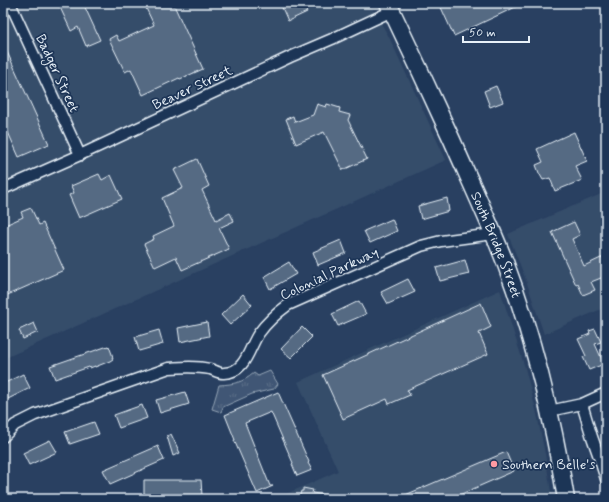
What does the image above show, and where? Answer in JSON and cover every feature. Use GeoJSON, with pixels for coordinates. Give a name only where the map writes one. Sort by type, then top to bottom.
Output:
{"type":"FeatureCollection","features":[{"type":"Feature","properties":{"kind":"highway","name":"South Bridge Street"},"geometry":{"type":"LineString","coordinates":[[390,7],[474,189],[505,262],[536,359],[549,411],[566,499]]}},
{"type":"Feature","properties":{"kind":"street","name":"Badger Street"},"geometry":{"type":"LineString","coordinates":[[10,3],[80,155]]}},
{"type":"Feature","properties":{"kind":"street","name":"Beaver Street"},"geometry":{"type":"LineString","coordinates":[[3,189],[332,39],[390,7]]}},
{"type":"Feature","properties":{"kind":"street","name":"Colonial Parkway"},"geometry":{"type":"LineString","coordinates":[[3,437],[15,425],[35,414],[169,368],[191,367],[210,369],[224,374],[234,372],[241,366],[258,334],[272,317],[288,305],[420,246],[441,241],[493,234]]}},
{"type":"Feature","properties":{"kind":"street"},"geometry":{"type":"LineString","coordinates":[[549,411],[582,404],[606,394]]}},
{"type":"Feature","properties":{"kind":"street"},"geometry":{"type":"LineString","coordinates":[[582,404],[606,479]]}},
{"type":"Feature","properties":{"kind":"shaded area"},"geometry":{"type":"Polygon","coordinates":[[[3,3],[369,3],[389,37],[446,160],[3,359],[3,3]]]}},
{"type":"Feature","properties":{"kind":"shaded area"},"geometry":{"type":"Polygon","coordinates":[[[606,192],[606,307],[544,334],[526,280],[508,234],[606,192]]]}},
{"type":"Feature","properties":{"kind":"shaded area"},"geometry":{"type":"Polygon","coordinates":[[[500,290],[525,368],[536,410],[552,499],[275,499],[338,471],[298,382],[500,290]]]}},
{"type":"Feature","properties":{"kind":"green space"},"geometry":{"type":"Polygon","coordinates":[[[270,371],[278,384],[274,389],[252,394],[223,407],[221,412],[212,409],[219,385],[238,382],[246,379],[254,373],[258,376],[270,371]]]}},
{"type":"Feature","properties":{"kind":"building"},"geometry":{"type":"Polygon","coordinates":[[[58,3],[83,3],[100,40],[86,46],[78,27],[71,31],[58,3]]]}},
{"type":"Feature","properties":{"kind":"building"},"geometry":{"type":"Polygon","coordinates":[[[151,3],[173,3],[203,69],[180,79],[179,78],[143,95],[131,69],[125,72],[109,39],[116,35],[119,41],[154,25],[145,6],[151,3]]]}},
{"type":"Feature","properties":{"kind":"building"},"geometry":{"type":"Polygon","coordinates":[[[280,3],[302,3],[307,12],[288,21],[280,3]]]}},
{"type":"Feature","properties":{"kind":"building"},"geometry":{"type":"Polygon","coordinates":[[[439,3],[524,3],[454,36],[439,3]]]}},
{"type":"Feature","properties":{"kind":"building"},"geometry":{"type":"Polygon","coordinates":[[[3,43],[49,144],[19,157],[3,121],[3,43]]]}},
{"type":"Feature","properties":{"kind":"building"},"geometry":{"type":"Polygon","coordinates":[[[496,86],[503,102],[490,107],[484,91],[496,86]]]}},
{"type":"Feature","properties":{"kind":"building"},"geometry":{"type":"Polygon","coordinates":[[[317,104],[326,107],[327,104],[340,108],[339,112],[350,115],[348,120],[367,159],[343,170],[324,132],[296,144],[286,119],[293,116],[295,122],[313,115],[317,104]]]}},
{"type":"Feature","properties":{"kind":"building"},"geometry":{"type":"Polygon","coordinates":[[[574,132],[587,161],[575,166],[582,180],[555,191],[550,178],[543,180],[539,173],[536,165],[543,162],[537,149],[574,132]]]}},
{"type":"Feature","properties":{"kind":"building"},"geometry":{"type":"Polygon","coordinates":[[[197,159],[209,186],[202,190],[216,220],[230,213],[234,221],[219,228],[229,249],[182,270],[176,257],[155,267],[144,244],[154,239],[153,236],[174,226],[162,198],[183,188],[174,170],[197,159]]]}},
{"type":"Feature","properties":{"kind":"building"},"geometry":{"type":"Polygon","coordinates":[[[99,174],[102,180],[111,175],[122,199],[79,218],[69,195],[74,193],[71,186],[99,174]]]}},
{"type":"Feature","properties":{"kind":"building"},"geometry":{"type":"Polygon","coordinates":[[[447,198],[449,211],[421,219],[418,206],[447,198]]]}},
{"type":"Feature","properties":{"kind":"building"},"geometry":{"type":"Polygon","coordinates":[[[31,208],[39,225],[43,223],[64,270],[3,297],[3,226],[23,217],[21,212],[31,208]]]}},
{"type":"Feature","properties":{"kind":"building"},"geometry":{"type":"Polygon","coordinates":[[[392,219],[397,231],[370,243],[364,231],[392,219]]]}},
{"type":"Feature","properties":{"kind":"building"},"geometry":{"type":"Polygon","coordinates":[[[574,222],[580,235],[572,239],[584,266],[603,257],[606,263],[606,276],[591,282],[595,290],[583,295],[578,284],[576,285],[552,232],[574,222]]]}},
{"type":"Feature","properties":{"kind":"building"},"geometry":{"type":"Polygon","coordinates":[[[341,240],[346,253],[318,265],[313,252],[341,240]]]}},
{"type":"Feature","properties":{"kind":"building"},"geometry":{"type":"Polygon","coordinates":[[[465,260],[469,274],[440,281],[436,268],[465,260]]]}},
{"type":"Feature","properties":{"kind":"building"},"geometry":{"type":"Polygon","coordinates":[[[289,262],[296,274],[270,289],[264,277],[289,262]]]}},
{"type":"Feature","properties":{"kind":"building"},"geometry":{"type":"Polygon","coordinates":[[[408,279],[415,292],[388,304],[381,292],[408,279]]]}},
{"type":"Feature","properties":{"kind":"building"},"geometry":{"type":"Polygon","coordinates":[[[243,294],[252,305],[230,325],[221,315],[243,294]]]}},
{"type":"Feature","properties":{"kind":"building"},"geometry":{"type":"Polygon","coordinates":[[[359,301],[366,314],[338,326],[332,314],[359,301]]]}},
{"type":"Feature","properties":{"kind":"building"},"geometry":{"type":"Polygon","coordinates":[[[481,303],[491,327],[479,333],[488,354],[407,390],[410,395],[389,404],[387,399],[343,419],[323,375],[481,303]]]}},
{"type":"Feature","properties":{"kind":"building"},"geometry":{"type":"Polygon","coordinates":[[[207,322],[209,336],[180,342],[178,328],[207,322]]]}},
{"type":"Feature","properties":{"kind":"building"},"geometry":{"type":"Polygon","coordinates":[[[34,323],[38,332],[23,339],[19,330],[34,323]]]}},
{"type":"Feature","properties":{"kind":"building"},"geometry":{"type":"Polygon","coordinates":[[[302,327],[312,337],[291,358],[281,349],[302,327]]]}},
{"type":"Feature","properties":{"kind":"building"},"geometry":{"type":"Polygon","coordinates":[[[595,329],[601,342],[595,344],[604,364],[589,370],[583,357],[586,356],[578,339],[590,334],[589,331],[595,329]]]}},
{"type":"Feature","properties":{"kind":"building"},"geometry":{"type":"Polygon","coordinates":[[[159,330],[163,344],[139,351],[135,337],[159,330]]]}},
{"type":"Feature","properties":{"kind":"building"},"geometry":{"type":"Polygon","coordinates":[[[108,346],[113,357],[110,361],[55,379],[50,366],[108,346]]]}},
{"type":"Feature","properties":{"kind":"building"},"geometry":{"type":"Polygon","coordinates":[[[23,374],[30,388],[8,399],[3,389],[3,384],[23,374]]]}},
{"type":"Feature","properties":{"kind":"building"},"geometry":{"type":"Polygon","coordinates":[[[185,392],[189,404],[160,413],[156,400],[185,392]]]}},
{"type":"Feature","properties":{"kind":"building"},"geometry":{"type":"Polygon","coordinates":[[[278,392],[312,470],[297,476],[271,412],[245,423],[270,486],[273,486],[257,493],[225,415],[278,392]]]}},
{"type":"Feature","properties":{"kind":"building"},"geometry":{"type":"Polygon","coordinates":[[[142,405],[147,418],[119,428],[114,415],[142,405]]]}},
{"type":"Feature","properties":{"kind":"building"},"geometry":{"type":"Polygon","coordinates":[[[94,422],[99,434],[70,444],[65,432],[94,422]]]}},
{"type":"Feature","properties":{"kind":"building"},"geometry":{"type":"Polygon","coordinates":[[[171,434],[180,453],[173,456],[167,436],[171,434]]]}},
{"type":"Feature","properties":{"kind":"building"},"geometry":{"type":"Polygon","coordinates":[[[50,440],[57,452],[29,465],[23,453],[50,440]]]}},
{"type":"Feature","properties":{"kind":"building"},"geometry":{"type":"Polygon","coordinates":[[[158,446],[164,460],[110,484],[103,470],[158,446]]]}},
{"type":"Feature","properties":{"kind":"building"},"geometry":{"type":"Polygon","coordinates":[[[506,452],[514,471],[450,499],[396,499],[506,452]]]}},
{"type":"Feature","properties":{"kind":"building"},"geometry":{"type":"Polygon","coordinates":[[[144,480],[201,480],[202,496],[144,496],[144,480]]]}},
{"type":"Feature","properties":{"kind":"building"},"geometry":{"type":"Polygon","coordinates":[[[303,488],[313,490],[312,493],[326,495],[326,499],[299,499],[303,488]]]}},
{"type":"Feature","properties":{"kind":"place","name":"Southern Belle's"},"geometry":{"type":"Point","coordinates":[494,464]}}]}
